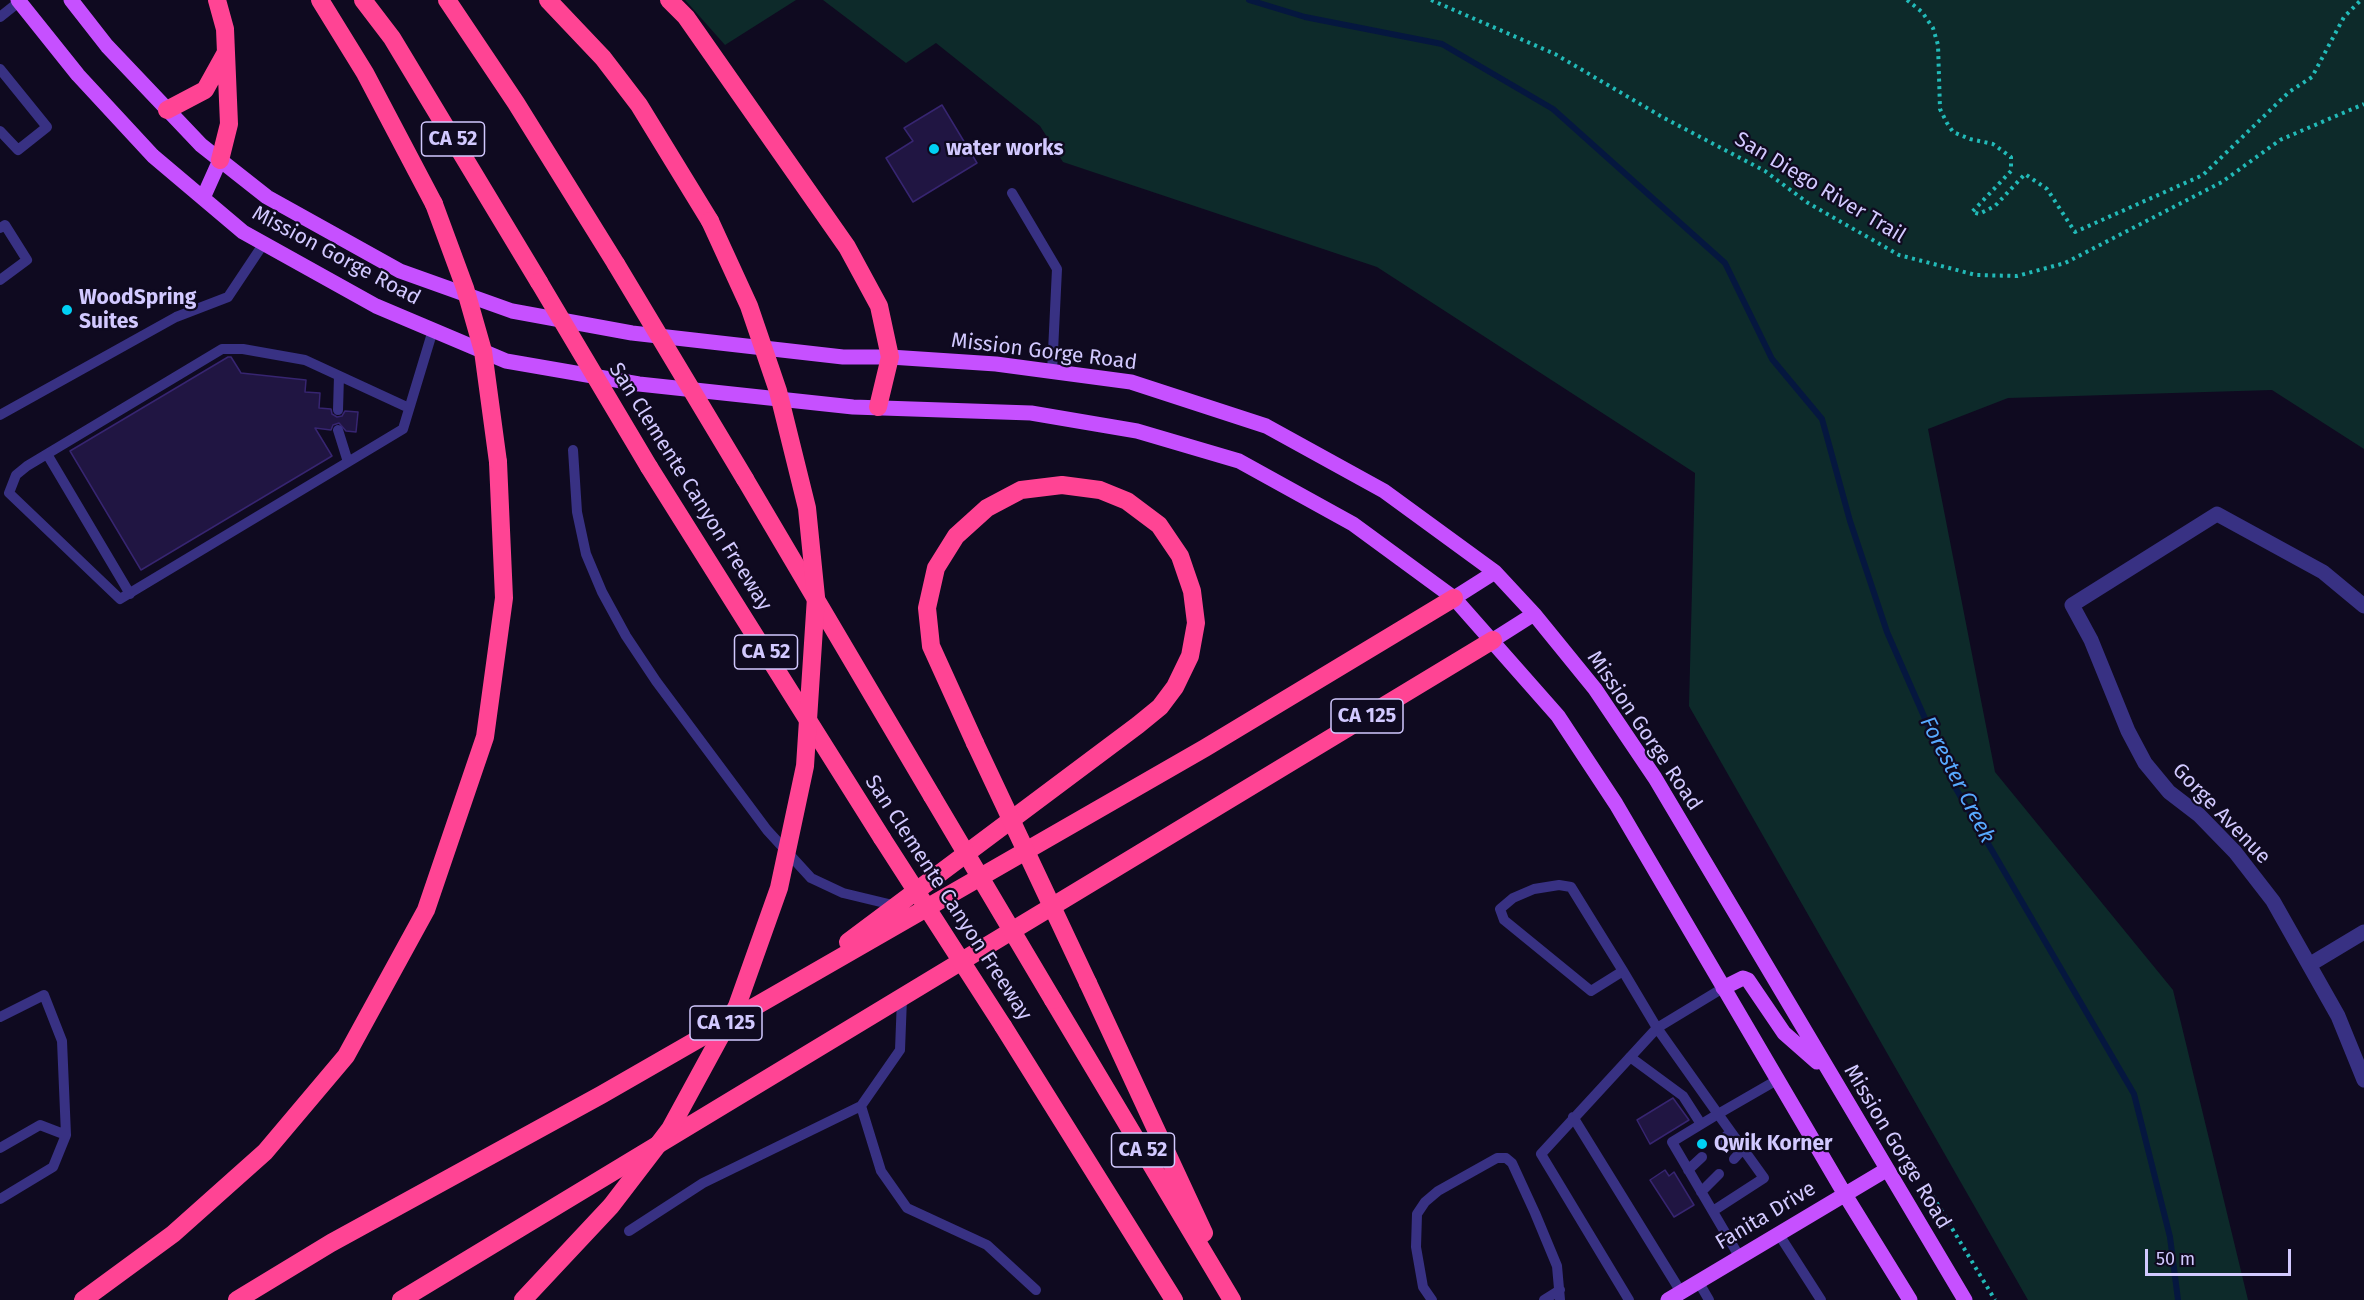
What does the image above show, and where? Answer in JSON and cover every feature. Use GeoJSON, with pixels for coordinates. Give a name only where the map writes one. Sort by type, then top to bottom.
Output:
{"type":"FeatureCollection","features":[{"type":"Feature","properties":{"kind":"highway"},"geometry":{"type":"LineString","coordinates":[[218,0],[227,50],[229,124],[227,140],[220,160]]}},
{"type":"Feature","properties":{"kind":"highway"},"geometry":{"type":"LineString","coordinates":[[83,1300],[173,1234],[265,1152],[346,1056],[426,910],[485,737],[504,598],[498,462],[483,351],[465,288],[434,204],[365,73],[320,0]]}},
{"type":"Feature","properties":{"kind":"highway","name":"San Clemente Canyon Freeway"},"geometry":{"type":"LineString","coordinates":[[363,0],[392,38],[649,467],[1174,1300]]}},
{"type":"Feature","properties":{"kind":"highway","name":"San Clemente Canyon Freeway"},"geometry":{"type":"LineString","coordinates":[[447,0],[516,103],[616,264],[1233,1300]]}},
{"type":"Feature","properties":{"kind":"highway"},"geometry":{"type":"LineString","coordinates":[[523,1300],[611,1206],[670,1129],[737,1006],[779,888],[805,766],[816,597],[807,508],[778,391],[749,306],[710,221],[639,105],[603,58],[548,0]]}},
{"type":"Feature","properties":{"kind":"highway"},"geometry":{"type":"LineString","coordinates":[[669,0],[686,17],[847,247],[879,306],[890,357],[878,408]]}},
{"type":"Feature","properties":{"kind":"highway"},"geometry":{"type":"LineString","coordinates":[[167,110],[205,90],[214,78],[227,50]]}},
{"type":"Feature","properties":{"kind":"highway"},"geometry":{"type":"LineString","coordinates":[[783,990],[897,906],[1138,725],[1160,707],[1175,687],[1190,656],[1196,623],[1192,591],[1180,555],[1159,525],[1127,501],[1100,490],[1062,485],[1021,490],[987,508],[956,536],[936,568],[927,608],[931,646],[975,743],[1088,983],[1233,1300]]}},
{"type":"Feature","properties":{"kind":"highway","name":"CA 125"},"geometry":{"type":"LineString","coordinates":[[237,1300],[331,1244],[601,1095],[1205,748],[1454,598]]}},
{"type":"Feature","properties":{"kind":"highway","name":"CA 125"},"geometry":{"type":"LineString","coordinates":[[400,1300],[1493,640]]}},
{"type":"Feature","properties":{"kind":"main road","name":"Mission Gorge Road"},"geometry":{"type":"LineString","coordinates":[[71,0],[107,46],[167,110],[220,160],[267,197],[400,271],[512,311],[632,333],[843,357],[890,357],[996,364],[1131,382],[1266,426],[1384,491],[1495,572],[1534,614],[1595,689],[1655,778],[1965,1300]]}},
{"type":"Feature","properties":{"kind":"main road","name":"Mission Gorge Road"},"geometry":{"type":"LineString","coordinates":[[19,1],[78,75],[153,156],[243,232],[376,306],[506,361],[624,382],[853,407],[1031,413],[1137,431],[1239,461],[1353,524],[1454,598],[1558,716],[1616,804],[1844,1194],[1910,1300]]}},
{"type":"Feature","properties":{"kind":"main road"},"geometry":{"type":"LineString","coordinates":[[203,198],[220,160]]}},
{"type":"Feature","properties":{"kind":"main road","name":"CA 125"},"geometry":{"type":"LineString","coordinates":[[1454,598],[1495,572]]}},
{"type":"Feature","properties":{"kind":"main road","name":"CA 125"},"geometry":{"type":"LineString","coordinates":[[1493,640],[1534,614]]}},
{"type":"Feature","properties":{"kind":"main road"},"geometry":{"type":"LineString","coordinates":[[1723,988],[1743,978],[1748,980],[1784,1033],[1829,1072]]}},
{"type":"Feature","properties":{"kind":"main road","name":"Fanita Drive"},"geometry":{"type":"LineString","coordinates":[[1674,1296],[1886,1170]]}},
{"type":"Feature","properties":{"kind":"street","name":"Gorge Avenue"},"geometry":{"type":"LineString","coordinates":[[2364,606],[2323,572],[2217,514],[2072,605],[2091,640],[2128,731],[2145,762],[2169,792],[2217,833],[2252,872],[2272,901],[2338,1016],[2364,1080]]}},
{"type":"Feature","properties":{"kind":"street"},"geometry":{"type":"LineString","coordinates":[[2309,965],[2364,932]]}},
{"type":"Feature","properties":{"kind":"lane"},"geometry":{"type":"LineString","coordinates":[[0,17],[19,1]]}},
{"type":"Feature","properties":{"kind":"lane"},"geometry":{"type":"LineString","coordinates":[[0,69],[4,82],[47,127],[18,150],[0,131]]}},
{"type":"Feature","properties":{"kind":"lane"},"geometry":{"type":"LineString","coordinates":[[1012,192],[1058,269],[1052,372]]}},
{"type":"Feature","properties":{"kind":"lane"},"geometry":{"type":"LineString","coordinates":[[0,228],[5,225],[27,260],[0,280]]}},
{"type":"Feature","properties":{"kind":"lane"},"geometry":{"type":"LineString","coordinates":[[0,415],[176,317],[228,297],[264,243]]}},
{"type":"Feature","properties":{"kind":"lane"},"geometry":{"type":"LineString","coordinates":[[409,408],[305,360],[243,349],[222,349],[47,454],[16,475],[9,493],[120,599],[403,429],[433,330]]}},
{"type":"Feature","properties":{"kind":"lane"},"geometry":{"type":"LineString","coordinates":[[338,410],[339,376]]}},
{"type":"Feature","properties":{"kind":"lane"},"geometry":{"type":"LineString","coordinates":[[338,430],[348,462]]}},
{"type":"Feature","properties":{"kind":"lane"},"geometry":{"type":"LineString","coordinates":[[573,450],[577,512],[586,554],[602,592],[626,636],[656,681],[767,830],[811,878],[843,893],[897,906]]}},
{"type":"Feature","properties":{"kind":"lane"},"geometry":{"type":"LineString","coordinates":[[47,454],[130,594]]}},
{"type":"Feature","properties":{"kind":"lane"},"geometry":{"type":"LineString","coordinates":[[1623,971],[1591,991],[1504,920],[1500,909],[1513,898],[1534,890],[1559,885],[1571,887],[1623,971],[1657,1028],[1764,1178],[1713,1211]]}},
{"type":"Feature","properties":{"kind":"lane"},"geometry":{"type":"LineString","coordinates":[[1629,1300],[1541,1154],[1657,1028],[1723,988]]}},
{"type":"Feature","properties":{"kind":"lane"},"geometry":{"type":"LineString","coordinates":[[0,1017],[44,995],[62,1041],[66,1136],[53,1167],[0,1198]]}},
{"type":"Feature","properties":{"kind":"lane"},"geometry":{"type":"LineString","coordinates":[[629,1231],[703,1183],[861,1107],[900,1050],[902,998]]}},
{"type":"Feature","properties":{"kind":"lane"},"geometry":{"type":"LineString","coordinates":[[1630,1058],[1683,1096],[1701,1124]]}},
{"type":"Feature","properties":{"kind":"lane"},"geometry":{"type":"LineString","coordinates":[[1739,1256],[1672,1142],[1778,1080]]}},
{"type":"Feature","properties":{"kind":"lane"},"geometry":{"type":"LineString","coordinates":[[861,1107],[881,1171],[907,1208],[987,1245],[1036,1290]]}},
{"type":"Feature","properties":{"kind":"lane"},"geometry":{"type":"LineString","coordinates":[[1573,1117],[1674,1296]]}},
{"type":"Feature","properties":{"kind":"lane"},"geometry":{"type":"LineString","coordinates":[[0,1148],[40,1125],[66,1136]]}},
{"type":"Feature","properties":{"kind":"lane"},"geometry":{"type":"LineString","coordinates":[[1718,1143],[1731,1132]]}},
{"type":"Feature","properties":{"kind":"lane"},"geometry":{"type":"LineString","coordinates":[[1734,1159],[1743,1149]]}},
{"type":"Feature","properties":{"kind":"lane"},"geometry":{"type":"LineString","coordinates":[[1688,1170],[1702,1157]]}},
{"type":"Feature","properties":{"kind":"lane"},"geometry":{"type":"LineString","coordinates":[[1432,1300],[1424,1287],[1416,1247],[1418,1214],[1425,1202],[1438,1191],[1497,1158],[1506,1158],[1512,1163],[1557,1266],[1560,1295],[1544,1300]]}},
{"type":"Feature","properties":{"kind":"lane"},"geometry":{"type":"LineString","coordinates":[[1701,1192],[1719,1174]]}},
{"type":"Feature","properties":{"kind":"lane"},"geometry":{"type":"LineString","coordinates":[[1778,1233],[1821,1300]]}},
{"type":"Feature","properties":{"kind":"lane"},"geometry":{"type":"LineString","coordinates":[[1698,1281],[1709,1300]]}},
{"type":"Feature","properties":{"kind":"path","name":"San Diego River Trail"},"geometry":{"type":"LineString","coordinates":[[1431,0],[1555,54],[1664,118],[1765,171],[1808,203],[1899,255],[1976,275],[2017,276],[2065,263],[2222,182],[2280,140],[2364,104]]}},
{"type":"Feature","properties":{"kind":"path"},"geometry":{"type":"LineString","coordinates":[[1907,0],[1922,12],[1933,28],[1938,45],[1940,109],[1947,123],[1953,132],[1970,139],[1993,144],[2011,157],[2011,171],[1972,212],[1979,214],[1995,206],[2025,174],[2047,189],[2075,232],[2203,175],[2289,92],[2312,76],[2344,17],[2361,0]]}},
{"type":"Feature","properties":{"kind":"path"},"geometry":{"type":"LineString","coordinates":[[1929,1190],[1995,1300]]}},
{"type":"Feature","properties":{"kind":"green space"},"geometry":{"type":"Polygon","coordinates":[[[685,0],[796,0],[725,45],[685,0]]]}},
{"type":"Feature","properties":{"kind":"green space"},"geometry":{"type":"Polygon","coordinates":[[[823,0],[2364,0],[2364,449],[2272,390],[2008,398],[1928,429],[1995,772],[2173,990],[2248,1300],[2028,1300],[1689,706],[1695,473],[1377,267],[1063,162],[1040,126],[936,43],[906,63],[823,0]]]}},
{"type":"Feature","properties":{"kind":"building","name":"water works"},"geometry":{"type":"Polygon","coordinates":[[[942,105],[977,163],[913,202],[886,158],[913,141],[904,128],[942,105]]]}},
{"type":"Feature","properties":{"kind":"building"},"geometry":{"type":"Polygon","coordinates":[[[231,357],[241,373],[306,380],[305,392],[320,393],[319,408],[331,409],[332,414],[337,417],[342,416],[345,411],[358,412],[356,432],[346,431],[339,423],[333,425],[331,430],[315,428],[332,456],[141,570],[70,451],[231,357]]]}},
{"type":"Feature","properties":{"kind":"building"},"geometry":{"type":"Polygon","coordinates":[[[1673,1098],[1689,1120],[1650,1144],[1637,1120],[1673,1098]]]}},
{"type":"Feature","properties":{"kind":"building"},"geometry":{"type":"Polygon","coordinates":[[[1665,1170],[1669,1176],[1674,1172],[1694,1205],[1674,1217],[1650,1180],[1665,1170]]]}},
{"type":"Feature","properties":{"kind":"waterway","name":"Forester Creek"},"geometry":{"type":"LineString","coordinates":[[1249,0],[1305,17],[1442,44],[1553,109],[1725,263],[1772,359],[1822,419],[1850,521],[1887,632],[1955,787],[2134,1094],[2170,1237],[2178,1300]]}},
{"type":"Feature","properties":{"kind":"place","name":"water works"},"geometry":{"type":"Point","coordinates":[934,149]}},
{"type":"Feature","properties":{"kind":"place","name":"WoodSpring Suites"},"geometry":{"type":"Point","coordinates":[67,310]}},
{"type":"Feature","properties":{"kind":"place","name":"Qwik Korner"},"geometry":{"type":"Point","coordinates":[1702,1144]}}]}
